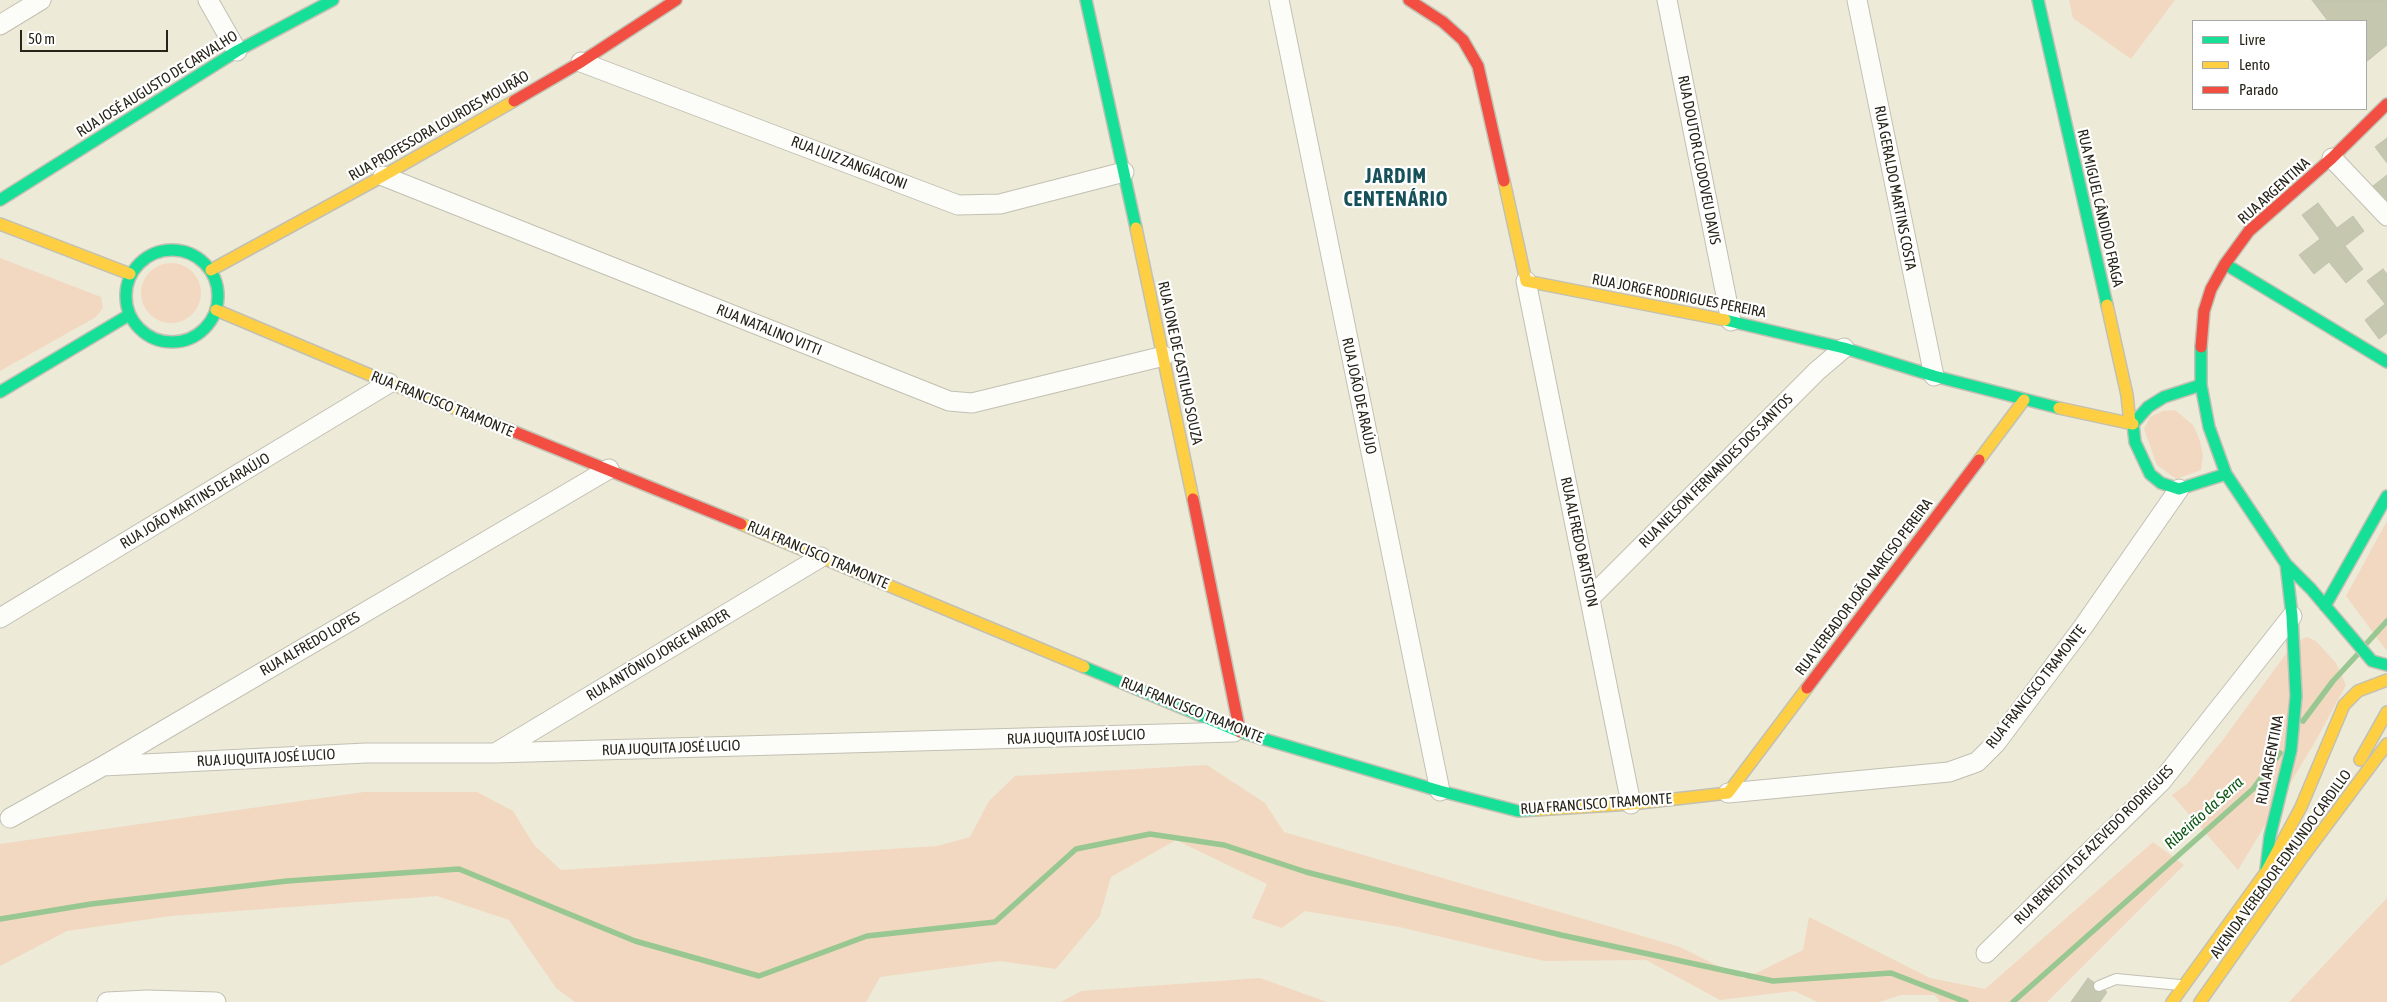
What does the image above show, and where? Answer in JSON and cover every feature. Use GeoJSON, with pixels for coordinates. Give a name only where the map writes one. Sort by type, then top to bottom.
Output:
{"type":"FeatureCollection","features":[{"type":"Feature","properties":{"kind":"street"},"geometry":{"type":"LineString","coordinates":[[0,25],[41,0]]}},
{"type":"Feature","properties":{"kind":"street"},"geometry":{"type":"LineString","coordinates":[[208,0],[237,51]]}},
{"type":"Feature","properties":{"kind":"street","name":"RUA JOSÉ AUGUSTO DE CARVALHO"},"geometry":{"type":"LineString","coordinates":[[0,200],[237,51],[333,0]]}},
{"type":"Feature","properties":{"kind":"street","name":"RUA PROFESSORA LOURDES MOURÃO"},"geometry":{"type":"LineString","coordinates":[[211,270],[383,176],[581,62],[676,0]]}},
{"type":"Feature","properties":{"kind":"street","name":"RUA IONE DE CASTILHO SOUZA"},"geometry":{"type":"LineString","coordinates":[[1086,0],[1164,356],[1240,732]]}},
{"type":"Feature","properties":{"kind":"street","name":"RUA JOÃO DE ARAÚJO"},"geometry":{"type":"LineString","coordinates":[[1279,0],[1440,791]]}},
{"type":"Feature","properties":{"kind":"street"},"geometry":{"type":"LineString","coordinates":[[1409,0],[1443,22],[1463,40],[1478,66],[1526,281]]}},
{"type":"Feature","properties":{"kind":"street","name":"RUA DOUTOR CLODOVEU DAVIS"},"geometry":{"type":"LineString","coordinates":[[1667,0],[1731,321]]}},
{"type":"Feature","properties":{"kind":"street","name":"RUA GERALDO MARTINS COSTA"},"geometry":{"type":"LineString","coordinates":[[1857,0],[1934,376]]}},
{"type":"Feature","properties":{"kind":"street","name":"RUA MIGUEL CÂNDIDO FRAGA"},"geometry":{"type":"LineString","coordinates":[[2038,0],[2127,394],[2132,424]]}},
{"type":"Feature","properties":{"kind":"street","name":"RUA LUIZ ZANGIACONI"},"geometry":{"type":"LineString","coordinates":[[581,62],[958,205],[1000,204],[1124,172]]}},
{"type":"Feature","properties":{"kind":"street","name":"RUA ARGENTINA"},"geometry":{"type":"LineString","coordinates":[[2387,104],[2332,158],[2249,231],[2225,264],[2211,289],[2204,311],[2200,359],[2201,385],[2209,428],[2226,474],[2286,564],[2372,661],[2387,665]]}},
{"type":"Feature","properties":{"kind":"street"},"geometry":{"type":"LineString","coordinates":[[2332,158],[2387,216]]}},
{"type":"Feature","properties":{"kind":"street","name":"RUA NATALINO VITTI"},"geometry":{"type":"LineString","coordinates":[[383,176],[948,401],[972,403],[1164,356]]}},
{"type":"Feature","properties":{"kind":"street"},"geometry":{"type":"LineString","coordinates":[[0,224],[130,274]]}},
{"type":"Feature","properties":{"kind":"street"},"geometry":{"type":"LineString","coordinates":[[169,249],[185,251],[200,259],[211,270],[216,282],[218,296],[216,310],[209,324],[198,335],[183,341],[167,342],[151,338],[138,328],[129,315],[126,294],[130,274],[140,261],[154,253],[169,249]]}},
{"type":"Feature","properties":{"kind":"street"},"geometry":{"type":"LineString","coordinates":[[2225,264],[2387,362]]}},
{"type":"Feature","properties":{"kind":"street","name":"RUA JORGE RODRIGUES PEREIRA"},"geometry":{"type":"LineString","coordinates":[[1526,281],[1731,321],[1844,348],[1934,376],[2024,400],[2132,424]]}},
{"type":"Feature","properties":{"kind":"street","name":"RUA ALFREDO BATISTON"},"geometry":{"type":"LineString","coordinates":[[1526,281],[1591,597],[1631,804]]}},
{"type":"Feature","properties":{"kind":"street","name":"RUA FRANCISCO TRAMONTE"},"geometry":{"type":"LineString","coordinates":[[216,310],[389,384],[609,469],[1240,732],[1440,791],[1518,810],[1631,804],[1949,772],[1977,762],[1996,743],[2083,627],[2179,489]]}},
{"type":"Feature","properties":{"kind":"street"},"geometry":{"type":"LineString","coordinates":[[0,392],[129,315]]}},
{"type":"Feature","properties":{"kind":"street","name":"RUA NELSON FERNANDES DOS SANTOS"},"geometry":{"type":"LineString","coordinates":[[1591,597],[1810,378],[1844,348]]}},
{"type":"Feature","properties":{"kind":"street","name":"RUA JOÃO MARTINS DE ARAÚJO"},"geometry":{"type":"LineString","coordinates":[[0,618],[389,384]]}},
{"type":"Feature","properties":{"kind":"street"},"geometry":{"type":"LineString","coordinates":[[2201,385],[2164,397],[2148,407],[2132,424],[2135,442],[2150,474],[2161,483],[2179,489],[2226,474]]}},
{"type":"Feature","properties":{"kind":"street","name":"RUA VEREADOR JOÃO NARCISO PEREIRA"},"geometry":{"type":"LineString","coordinates":[[1728,793],[2024,400]]}},
{"type":"Feature","properties":{"kind":"street","name":"RUA ALFREDO LOPES"},"geometry":{"type":"LineString","coordinates":[[10,818],[103,766],[609,469]]}},
{"type":"Feature","properties":{"kind":"street"},"geometry":{"type":"LineString","coordinates":[[2325,606],[2387,496]]}},
{"type":"Feature","properties":{"kind":"street","name":"RUA ANTÔNIO JORGE NARDER"},"geometry":{"type":"LineString","coordinates":[[495,753],[822,557]]}},
{"type":"Feature","properties":{"kind":"street","name":"RUA ARGENTINA"},"geometry":{"type":"LineString","coordinates":[[2266,872],[2270,836],[2291,750],[2296,696],[2292,616],[2286,564]]}},
{"type":"Feature","properties":{"kind":"street","name":"RUA BENEDITA DE AZEVEDO RODRIGUES"},"geometry":{"type":"LineString","coordinates":[[1986,953],[2161,782],[2292,616]]}},
{"type":"Feature","properties":{"kind":"street","name":"AVENIDA VEREADOR EDMUNDO CARDILLO"},"geometry":{"type":"LineString","coordinates":[[2172,1002],[2266,872],[2301,807],[2344,705],[2358,691],[2386,683]]}},
{"type":"Feature","properties":{"kind":"street"},"geometry":{"type":"LineString","coordinates":[[2302,858],[2387,712]]}},
{"type":"Feature","properties":{"kind":"street","name":"RUA JUQUITA JOSÉ LUCIO"},"geometry":{"type":"LineString","coordinates":[[103,766],[366,754],[495,753],[1240,732]]}},
{"type":"Feature","properties":{"kind":"street","name":"AVENIDA VEREADOR EDMUNDO CARDILLO"},"geometry":{"type":"LineString","coordinates":[[2200,1002],[2302,858],[2387,744]]}},
{"type":"Feature","properties":{"kind":"street"},"geometry":{"type":"LineString","coordinates":[[107,1002],[147,1000],[216,1002]]}},
{"type":"Feature","properties":{"kind":"lane"},"geometry":{"type":"LineString","coordinates":[[2099,986],[2116,979],[2184,986]]}},
{"type":"Feature","properties":{"kind":"shaded area"},"geometry":{"type":"Polygon","coordinates":[[[2069,0],[2175,0],[2131,59],[2073,18],[2069,0]]]}},
{"type":"Feature","properties":{"kind":"shaded area"},"geometry":{"type":"Polygon","coordinates":[[[0,258],[101,297],[103,308],[96,317],[0,371],[0,258]]]}},
{"type":"Feature","properties":{"kind":"shaded area"},"geometry":{"type":"Polygon","coordinates":[[[171,263],[188,268],[196,276],[201,293],[196,310],[188,318],[171,323],[154,318],[146,310],[141,293],[146,276],[154,268],[171,263]]]}},
{"type":"Feature","properties":{"kind":"shaded area"},"geometry":{"type":"Polygon","coordinates":[[[2175,410],[2193,425],[2200,441],[2203,455],[2201,470],[2176,479],[2157,465],[2144,429],[2150,417],[2163,411],[2175,410]]]}},
{"type":"Feature","properties":{"kind":"shaded area"},"geometry":{"type":"Polygon","coordinates":[[[2387,521],[2387,649],[2386,650],[2346,596],[2387,521]]]}},
{"type":"Feature","properties":{"kind":"shaded area"},"geometry":{"type":"Polygon","coordinates":[[[2307,637],[2316,641],[2336,663],[2346,685],[2315,742],[2238,870],[2172,795],[2187,784],[2222,741],[2294,643],[2307,637]]]}},
{"type":"Feature","properties":{"kind":"shaded area"},"geometry":{"type":"Polygon","coordinates":[[[1207,765],[1265,803],[1284,832],[1680,947],[1744,979],[1803,950],[1809,917],[1930,978],[1985,989],[2153,842],[2184,865],[2047,1002],[1940,1002],[1935,995],[1901,995],[1879,1002],[1818,1002],[1794,991],[1720,1000],[1646,960],[1544,961],[1399,927],[1305,911],[1282,928],[1252,918],[1267,884],[1176,840],[1111,877],[1100,916],[1056,969],[1000,961],[880,977],[866,1002],[575,1002],[556,988],[509,920],[437,896],[171,916],[67,931],[0,966],[0,844],[364,792],[477,792],[513,811],[534,845],[561,870],[937,846],[970,837],[989,801],[1015,776],[1207,765]]]}},
{"type":"Feature","properties":{"kind":"shaded area"},"geometry":{"type":"Polygon","coordinates":[[[2387,898],[2387,1002],[2290,1002],[2290,1001],[2387,898]]]}},
{"type":"Feature","properties":{"kind":"shaded area"},"geometry":{"type":"Polygon","coordinates":[[[1260,978],[1327,1002],[1061,1002],[1081,991],[1260,978]]]}},
{"type":"Feature","properties":{"kind":"building"},"geometry":{"type":"Polygon","coordinates":[[[2312,0],[2387,0],[2387,45],[2367,61],[2367,20],[2327,20],[2312,0]]]}},
{"type":"Feature","properties":{"kind":"building"},"geometry":{"type":"Polygon","coordinates":[[[2387,138],[2387,163],[2375,147],[2387,138]]]}},
{"type":"Feature","properties":{"kind":"building"},"geometry":{"type":"Polygon","coordinates":[[[2387,175],[2387,205],[2373,186],[2387,175]]]}},
{"type":"Feature","properties":{"kind":"building"},"geometry":{"type":"Polygon","coordinates":[[[2318,203],[2337,228],[2353,216],[2364,231],[2345,246],[2363,269],[2346,283],[2329,262],[2314,274],[2299,255],[2320,239],[2302,215],[2318,203]]]}},
{"type":"Feature","properties":{"kind":"building"},"geometry":{"type":"Polygon","coordinates":[[[2383,269],[2387,274],[2387,333],[2379,339],[2365,320],[2385,304],[2367,281],[2383,269]]]}},
{"type":"Feature","properties":{"kind":"building"},"geometry":{"type":"Polygon","coordinates":[[[2088,978],[2107,992],[2100,1002],[2071,1002],[2088,978]]]}},
{"type":"Feature","properties":{"kind":"waterway","name":"Ribeirão da Serra"},"geometry":{"type":"LineString","coordinates":[[2366,644],[2387,621]]}},
{"type":"Feature","properties":{"kind":"waterway","name":"Ribeirão da Serra"},"geometry":{"type":"LineString","coordinates":[[2303,721],[2333,681],[2357,655]]}},
{"type":"Feature","properties":{"kind":"waterway","name":"Ribeirão da Serra"},"geometry":{"type":"LineString","coordinates":[[2013,1002],[2253,789],[2280,753]]}},
{"type":"Feature","properties":{"kind":"waterway"},"geometry":{"type":"LineString","coordinates":[[0,919],[91,904],[287,881],[459,869],[635,941],[759,976],[867,936],[995,922],[1076,849],[1150,834],[1224,845],[1306,872],[1412,899],[1561,935],[1773,981],[1891,973],[1966,1002]]}},
{"type":"Feature","properties":{"kind":"traffic: fast"},"geometry":{"type":"LineString","coordinates":[[0,200],[237,51],[333,0]]}},
{"type":"Feature","properties":{"kind":"traffic: fast"},"geometry":{"type":"LineString","coordinates":[[1086,0],[1136,228]]}},
{"type":"Feature","properties":{"kind":"traffic: fast"},"geometry":{"type":"LineString","coordinates":[[2038,0],[2107,305]]}},
{"type":"Feature","properties":{"kind":"traffic: fast"},"geometry":{"type":"LineString","coordinates":[[172,250],[190,253],[205,263],[215,278],[218,296],[215,314],[205,329],[190,339],[172,342],[154,339],[139,329],[129,314],[126,296],[129,278],[139,263],[154,253],[172,250]]}},
{"type":"Feature","properties":{"kind":"traffic: fast"},"geometry":{"type":"LineString","coordinates":[[2225,264],[2387,362]]}},
{"type":"Feature","properties":{"kind":"traffic: fast"},"geometry":{"type":"LineString","coordinates":[[0,392],[129,315]]}},
{"type":"Feature","properties":{"kind":"traffic: fast"},"geometry":{"type":"LineString","coordinates":[[1725,320],[1844,348],[1934,376],[2059,408]]}},
{"type":"Feature","properties":{"kind":"traffic: fast"},"geometry":{"type":"LineString","coordinates":[[2201,347],[2201,385],[2209,427],[2226,474],[2286,564],[2311,589],[2372,661],[2387,665]]}},
{"type":"Feature","properties":{"kind":"traffic: fast"},"geometry":{"type":"LineString","coordinates":[[2201,385],[2164,397],[2148,407],[2133,424],[2135,442],[2150,474],[2161,483],[2179,489],[2226,474]]}},
{"type":"Feature","properties":{"kind":"traffic: fast"},"geometry":{"type":"LineString","coordinates":[[2325,606],[2387,496]]}},
{"type":"Feature","properties":{"kind":"traffic: fast"},"geometry":{"type":"LineString","coordinates":[[2266,869],[2270,836],[2291,750],[2296,696],[2292,616],[2286,564]]}},
{"type":"Feature","properties":{"kind":"traffic: fast"},"geometry":{"type":"LineString","coordinates":[[1084,667],[1240,732],[1440,791],[1518,811],[1535,810]]}},
{"type":"Feature","properties":{"kind":"traffic: slow"},"geometry":{"type":"LineString","coordinates":[[211,270],[383,176],[514,101]]}},
{"type":"Feature","properties":{"kind":"traffic: slow"},"geometry":{"type":"LineString","coordinates":[[1504,181],[1526,281],[1725,320]]}},
{"type":"Feature","properties":{"kind":"traffic: slow"},"geometry":{"type":"LineString","coordinates":[[0,224],[130,274]]}},
{"type":"Feature","properties":{"kind":"traffic: slow"},"geometry":{"type":"LineString","coordinates":[[1136,228],[1193,499]]}},
{"type":"Feature","properties":{"kind":"traffic: slow"},"geometry":{"type":"LineString","coordinates":[[2107,305],[2127,395],[2130,423]]}},
{"type":"Feature","properties":{"kind":"traffic: slow"},"geometry":{"type":"LineString","coordinates":[[216,310],[389,383],[510,430]]}},
{"type":"Feature","properties":{"kind":"traffic: slow"},"geometry":{"type":"LineString","coordinates":[[1979,460],[2024,400]]}},
{"type":"Feature","properties":{"kind":"traffic: slow"},"geometry":{"type":"LineString","coordinates":[[2059,408],[2133,424]]}},
{"type":"Feature","properties":{"kind":"traffic: slow"},"geometry":{"type":"LineString","coordinates":[[741,524],[1084,667]]}},
{"type":"Feature","properties":{"kind":"traffic: slow"},"geometry":{"type":"LineString","coordinates":[[2172,1002],[2266,872],[2301,807],[2344,705],[2358,691],[2387,680]]}},
{"type":"Feature","properties":{"kind":"traffic: slow"},"geometry":{"type":"LineString","coordinates":[[1535,810],[1631,804],[1728,793],[1807,688]]}},
{"type":"Feature","properties":{"kind":"traffic: slow"},"geometry":{"type":"LineString","coordinates":[[2360,760],[2387,712]]}},
{"type":"Feature","properties":{"kind":"traffic: slow"},"geometry":{"type":"LineString","coordinates":[[2200,1002],[2302,858],[2387,744]]}},
{"type":"Feature","properties":{"kind":"traffic: jam"},"geometry":{"type":"LineString","coordinates":[[514,101],[581,62],[676,0]]}},
{"type":"Feature","properties":{"kind":"traffic: jam"},"geometry":{"type":"LineString","coordinates":[[1409,0],[1443,22],[1463,40],[1478,66],[1504,181]]}},
{"type":"Feature","properties":{"kind":"traffic: jam"},"geometry":{"type":"LineString","coordinates":[[2201,347],[2204,311],[2211,289],[2225,264],[2249,231],[2332,158],[2387,104]]}},
{"type":"Feature","properties":{"kind":"traffic: jam"},"geometry":{"type":"LineString","coordinates":[[510,430],[741,524]]}},
{"type":"Feature","properties":{"kind":"traffic: jam"},"geometry":{"type":"LineString","coordinates":[[1807,688],[1979,460]]}},
{"type":"Feature","properties":{"kind":"traffic: jam"},"geometry":{"type":"LineString","coordinates":[[1193,499],[1240,732]]}},
{"type":"Feature","properties":{"kind":"district","name":"JARDIM CENTENÁRIO"},"geometry":{"type":"Point","coordinates":[1396,188]}}]}
